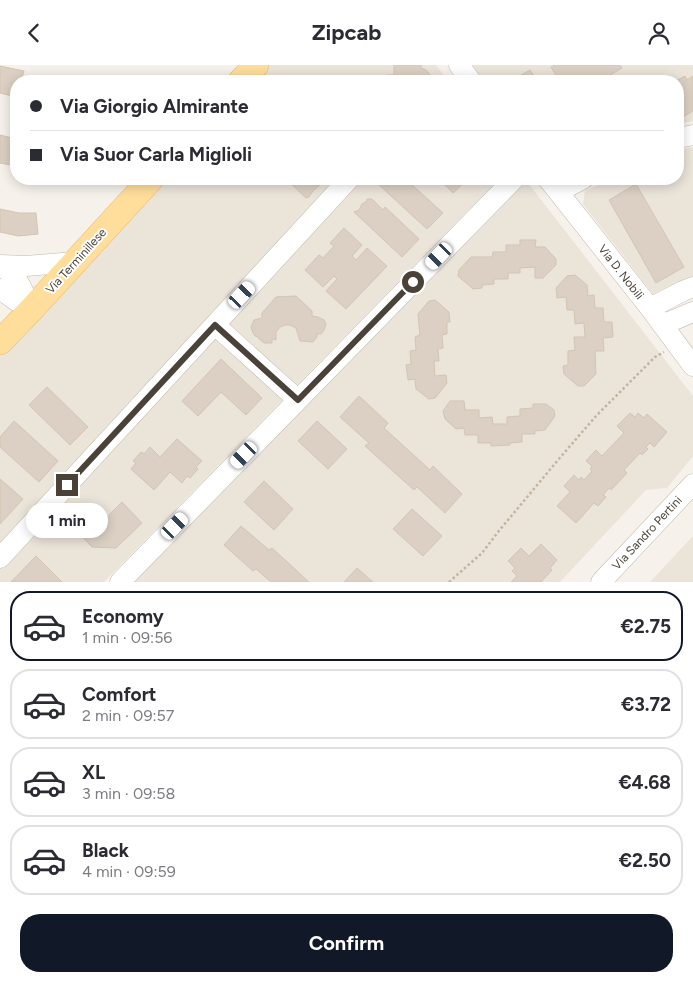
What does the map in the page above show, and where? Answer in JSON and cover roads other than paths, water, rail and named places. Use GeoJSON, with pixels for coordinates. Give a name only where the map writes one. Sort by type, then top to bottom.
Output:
{"type":"FeatureCollection","features":[{"type":"Feature","properties":{"kind":"main road"},"geometry":{"type":"LineString","coordinates":[[247,75],[256,65]]}},
{"type":"Feature","properties":{"kind":"main road","name":"Via Terminillese"},"geometry":{"type":"LineString","coordinates":[[0,342],[146,185]]}},
{"type":"Feature","properties":{"kind":"street"},"geometry":{"type":"LineString","coordinates":[[458,65],[466,75]]}},
{"type":"Feature","properties":{"kind":"street"},"geometry":{"type":"LineString","coordinates":[[0,558],[343,185]]}},
{"type":"Feature","properties":{"kind":"street"},"geometry":{"type":"LineString","coordinates":[[120,582],[508,185]]}},
{"type":"Feature","properties":{"kind":"street","name":"Via D. Nobili"},"geometry":{"type":"LineString","coordinates":[[553,185],[650,308],[682,320],[677,344],[693,365]]}},
{"type":"Feature","properties":{"kind":"street"},"geometry":{"type":"LineString","coordinates":[[0,266],[75,262]]}},
{"type":"Feature","properties":{"kind":"street"},"geometry":{"type":"LineString","coordinates":[[0,266],[7,269],[20,283],[31,310]]}},
{"type":"Feature","properties":{"kind":"street"},"geometry":{"type":"LineString","coordinates":[[650,308],[693,287]]}},
{"type":"Feature","properties":{"kind":"street"},"geometry":{"type":"LineString","coordinates":[[0,289],[31,310]]}},
{"type":"Feature","properties":{"kind":"street"},"geometry":{"type":"LineString","coordinates":[[215,325],[298,400]]}},
{"type":"Feature","properties":{"kind":"street","name":"Via Sandro Pertini"},"geometry":{"type":"LineString","coordinates":[[601,582],[693,484]]}},
{"type":"Feature","properties":{"kind":"street","name":"Via Sandro Pertini"},"geometry":{"type":"LineString","coordinates":[[619,582],[693,503]]}}]}
